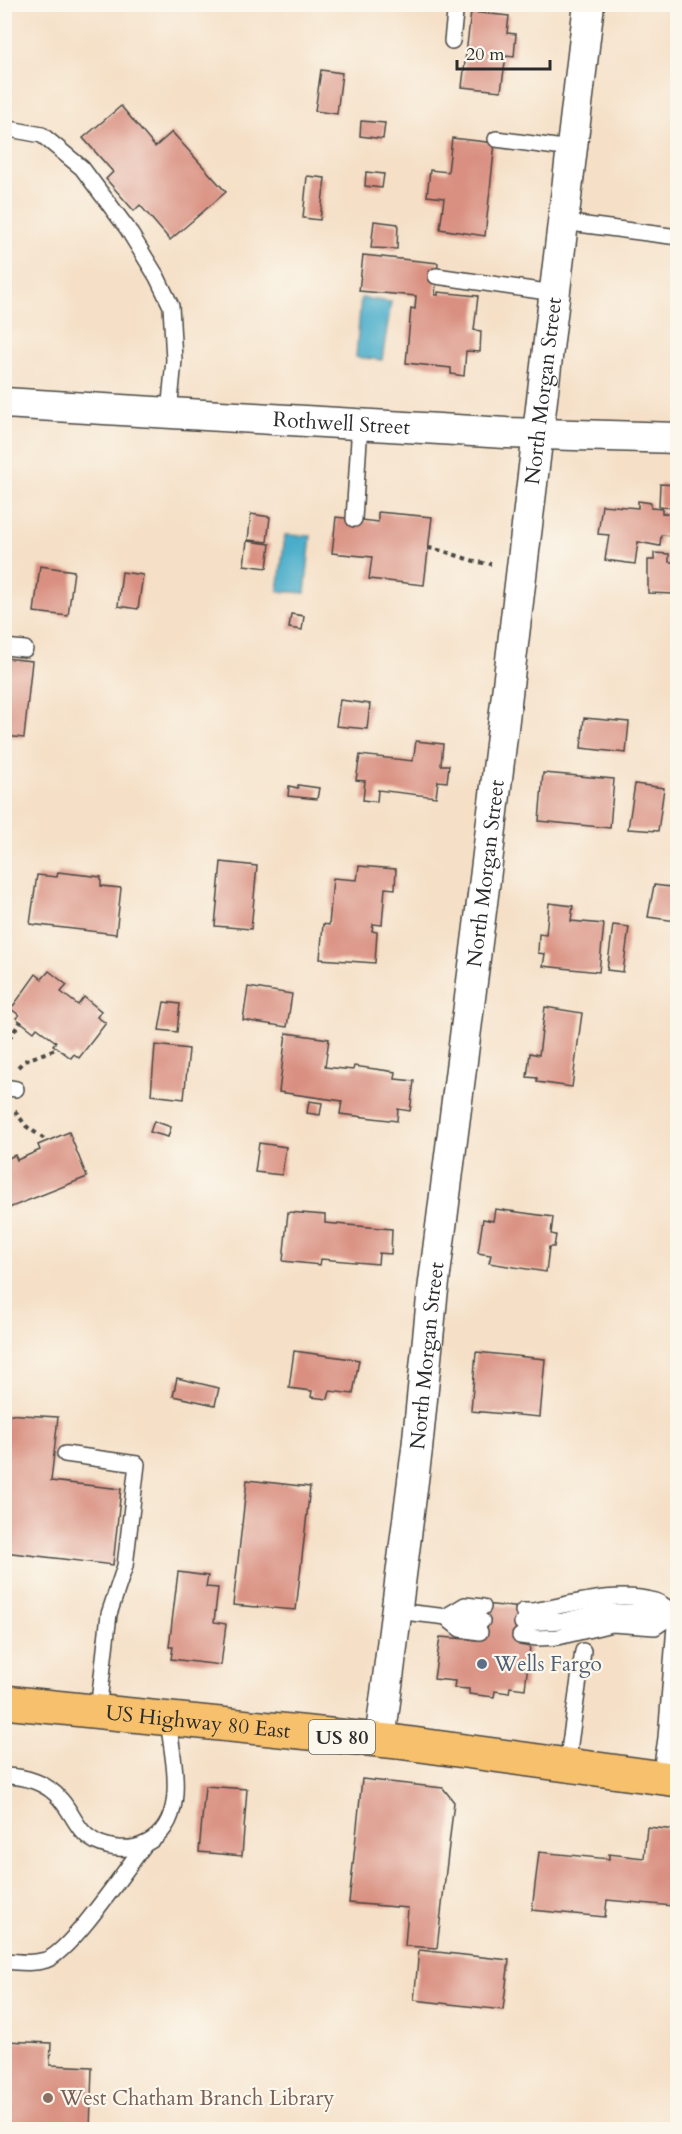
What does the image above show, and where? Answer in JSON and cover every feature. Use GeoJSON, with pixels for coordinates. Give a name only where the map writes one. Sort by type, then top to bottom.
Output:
{"type":"FeatureCollection","features":[{"type":"Feature","properties":{"kind":"main road","name":"US Highway 80 East"},"geometry":{"type":"LineString","coordinates":[[4,1702],[380,1740],[669,1779]]}},
{"type":"Feature","properties":{"kind":"street","name":"North Morgan Street"},"geometry":{"type":"LineString","coordinates":[[380,1740],[417,1449],[432,1298],[485,879],[589,4]]}},
{"type":"Feature","properties":{"kind":"street","name":"Rothwell Street"},"geometry":{"type":"LineString","coordinates":[[4,403],[360,424],[678,438]]}},
{"type":"Feature","properties":{"kind":"lane"},"geometry":{"type":"LineString","coordinates":[[452,41],[456,4]]}},
{"type":"Feature","properties":{"kind":"lane"},"geometry":{"type":"LineString","coordinates":[[4,128],[42,135],[82,168],[128,228],[157,277],[171,306],[174,360],[169,413]]}},
{"type":"Feature","properties":{"kind":"lane"},"geometry":{"type":"LineString","coordinates":[[496,139],[571,149]]}},
{"type":"Feature","properties":{"kind":"lane"},"geometry":{"type":"LineString","coordinates":[[562,222],[678,237]]}},
{"type":"Feature","properties":{"kind":"lane"},"geometry":{"type":"LineString","coordinates":[[436,276],[554,293]]}},
{"type":"Feature","properties":{"kind":"lane"},"geometry":{"type":"LineString","coordinates":[[354,519],[360,424]]}},
{"type":"Feature","properties":{"kind":"lane"},"geometry":{"type":"LineString","coordinates":[[4,647],[25,649]]}},
{"type":"Feature","properties":{"kind":"lane"},"geometry":{"type":"LineString","coordinates":[[65,1454],[137,1464],[126,1560],[109,1614],[98,1711]]}},
{"type":"Feature","properties":{"kind":"lane"},"geometry":{"type":"LineString","coordinates":[[603,1598],[657,1601],[675,1614],[655,1627],[612,1624],[538,1638],[522,1623],[533,1611],[603,1598]]}},
{"type":"Feature","properties":{"kind":"lane"},"geometry":{"type":"LineString","coordinates":[[395,1611],[445,1617],[460,1629],[482,1620],[465,1605],[445,1617]]}},
{"type":"Feature","properties":{"kind":"lane"},"geometry":{"type":"LineString","coordinates":[[669,1779],[666,1738],[675,1614]]}},
{"type":"Feature","properties":{"kind":"lane"},"geometry":{"type":"LineString","coordinates":[[567,1765],[583,1651]]}},
{"type":"Feature","properties":{"kind":"lane"},"geometry":{"type":"LineString","coordinates":[[4,1776],[17,1776],[42,1783],[61,1799],[76,1826],[96,1842],[117,1848],[135,1849],[168,1826],[176,1800],[168,1719]]}},
{"type":"Feature","properties":{"kind":"lane"},"geometry":{"type":"LineString","coordinates":[[4,1961],[30,1963],[48,1959],[68,1945],[145,1844]]}},
{"type":"Feature","properties":{"kind":"path"},"geometry":{"type":"LineString","coordinates":[[428,548],[445,550],[485,564],[522,568]]}},
{"type":"Feature","properties":{"kind":"path"},"geometry":{"type":"LineString","coordinates":[[4,1046],[21,1021]]}},
{"type":"Feature","properties":{"kind":"path"},"geometry":{"type":"LineString","coordinates":[[47,1141],[26,1126],[10,1088],[24,1061],[58,1048]]}},
{"type":"Feature","properties":{"kind":"water"},"geometry":{"type":"Polygon","coordinates":[[[361,298],[391,302],[382,360],[356,357],[361,298]]]}},
{"type":"Feature","properties":{"kind":"water"},"geometry":{"type":"Polygon","coordinates":[[[285,535],[311,536],[305,593],[278,591],[285,535]]]}},
{"type":"Feature","properties":{"kind":"building"},"geometry":{"type":"Polygon","coordinates":[[[471,12],[509,16],[507,33],[516,34],[514,57],[506,56],[501,91],[462,87],[471,12]]]}},
{"type":"Feature","properties":{"kind":"building"},"geometry":{"type":"Polygon","coordinates":[[[321,70],[342,73],[337,114],[315,111],[321,70]]]}},
{"type":"Feature","properties":{"kind":"building"},"geometry":{"type":"Polygon","coordinates":[[[121,106],[155,147],[172,132],[226,192],[170,240],[140,205],[134,211],[106,179],[113,172],[83,138],[121,106]]]}},
{"type":"Feature","properties":{"kind":"building"},"geometry":{"type":"Polygon","coordinates":[[[361,121],[385,123],[383,139],[360,136],[361,121]]]}},
{"type":"Feature","properties":{"kind":"building"},"geometry":{"type":"Polygon","coordinates":[[[452,138],[495,143],[485,236],[440,229],[444,198],[427,196],[430,170],[448,172],[452,138]]]}},
{"type":"Feature","properties":{"kind":"building"},"geometry":{"type":"Polygon","coordinates":[[[366,172],[384,174],[382,188],[365,186],[366,172]]]}},
{"type":"Feature","properties":{"kind":"building"},"geometry":{"type":"Polygon","coordinates":[[[307,176],[325,178],[320,220],[303,218],[307,176]]]}},
{"type":"Feature","properties":{"kind":"building"},"geometry":{"type":"Polygon","coordinates":[[[374,221],[398,224],[397,249],[371,248],[374,221]]]}},
{"type":"Feature","properties":{"kind":"building"},"geometry":{"type":"Polygon","coordinates":[[[363,255],[438,263],[435,295],[438,295],[438,292],[478,296],[474,330],[481,331],[480,352],[466,351],[464,376],[451,374],[451,368],[406,363],[411,308],[415,309],[416,296],[359,291],[363,255]]]}},
{"type":"Feature","properties":{"kind":"building"},"geometry":{"type":"Polygon","coordinates":[[[676,277],[678,277],[678,304],[674,303],[676,277]]]}},
{"type":"Feature","properties":{"kind":"building"},"geometry":{"type":"Polygon","coordinates":[[[660,484],[678,485],[678,508],[659,507],[660,484]]]}},
{"type":"Feature","properties":{"kind":"building"},"geometry":{"type":"Polygon","coordinates":[[[638,501],[651,503],[651,508],[662,509],[662,513],[675,514],[673,536],[661,535],[660,546],[638,542],[635,564],[605,560],[609,535],[598,534],[602,505],[638,508],[638,501]]]}},
{"type":"Feature","properties":{"kind":"building"},"geometry":{"type":"Polygon","coordinates":[[[378,512],[432,517],[424,585],[369,579],[372,557],[332,553],[336,517],[378,522],[378,512]]]}},
{"type":"Feature","properties":{"kind":"building"},"geometry":{"type":"Polygon","coordinates":[[[251,514],[270,517],[267,542],[248,540],[251,514]]]}},
{"type":"Feature","properties":{"kind":"building"},"geometry":{"type":"Polygon","coordinates":[[[247,541],[270,544],[267,568],[244,565],[247,541]]]}},
{"type":"Feature","properties":{"kind":"building"},"geometry":{"type":"Polygon","coordinates":[[[654,553],[669,554],[669,562],[675,562],[674,594],[648,593],[648,560],[654,560],[654,553]]]}},
{"type":"Feature","properties":{"kind":"building"},"geometry":{"type":"Polygon","coordinates":[[[40,566],[74,571],[68,616],[34,612],[40,566]]]}},
{"type":"Feature","properties":{"kind":"building"},"geometry":{"type":"Polygon","coordinates":[[[122,572],[143,575],[138,609],[118,606],[122,572]]]}},
{"type":"Feature","properties":{"kind":"building"},"geometry":{"type":"Polygon","coordinates":[[[291,614],[304,616],[302,630],[289,628],[291,614]]]}},
{"type":"Feature","properties":{"kind":"building"},"geometry":{"type":"Polygon","coordinates":[[[5,658],[32,661],[24,738],[5,736],[5,658]]]}},
{"type":"Feature","properties":{"kind":"building"},"geometry":{"type":"Polygon","coordinates":[[[340,700],[370,704],[367,729],[336,726],[340,700]]]}},
{"type":"Feature","properties":{"kind":"building"},"geometry":{"type":"Polygon","coordinates":[[[584,718],[629,722],[626,753],[581,748],[584,718]]]}},
{"type":"Feature","properties":{"kind":"building"},"geometry":{"type":"Polygon","coordinates":[[[416,741],[443,744],[441,765],[449,765],[447,782],[438,781],[436,797],[378,790],[377,802],[363,800],[365,781],[356,780],[360,755],[413,761],[416,741]]]}},
{"type":"Feature","properties":{"kind":"building"},"geometry":{"type":"Polygon","coordinates":[[[543,773],[614,779],[610,828],[539,821],[543,773]]]}},
{"type":"Feature","properties":{"kind":"building"},"geometry":{"type":"Polygon","coordinates":[[[635,784],[664,788],[658,831],[628,829],[635,784]]]}},
{"type":"Feature","properties":{"kind":"building"},"geometry":{"type":"Polygon","coordinates":[[[298,785],[319,788],[317,799],[288,796],[289,786],[298,788],[298,785]]]}},
{"type":"Feature","properties":{"kind":"building"},"geometry":{"type":"Polygon","coordinates":[[[221,862],[257,866],[251,929],[215,926],[221,862]]]}},
{"type":"Feature","properties":{"kind":"building"},"geometry":{"type":"Polygon","coordinates":[[[359,866],[396,869],[395,889],[385,888],[382,925],[373,924],[372,931],[377,932],[375,963],[320,959],[323,924],[329,925],[333,878],[357,880],[359,866]]]}},
{"type":"Feature","properties":{"kind":"building"},"geometry":{"type":"Polygon","coordinates":[[[58,872],[101,877],[101,886],[121,888],[116,934],[30,924],[37,875],[57,877],[58,872]]]}},
{"type":"Feature","properties":{"kind":"building"},"geometry":{"type":"Polygon","coordinates":[[[654,885],[678,888],[676,921],[648,917],[654,885]]]}},
{"type":"Feature","properties":{"kind":"building"},"geometry":{"type":"Polygon","coordinates":[[[549,903],[573,906],[571,921],[604,924],[599,972],[543,966],[545,954],[538,953],[539,934],[546,935],[549,903]]]}},
{"type":"Feature","properties":{"kind":"building"},"geometry":{"type":"Polygon","coordinates":[[[613,925],[629,927],[623,972],[607,970],[613,925]]]}},
{"type":"Feature","properties":{"kind":"building"},"geometry":{"type":"Polygon","coordinates":[[[49,971],[67,985],[61,992],[78,1005],[84,997],[101,1011],[97,1017],[106,1023],[79,1058],[74,1054],[71,1058],[53,1045],[56,1042],[37,1028],[34,1032],[16,1018],[19,1015],[11,1009],[36,974],[42,979],[49,971]]]}},
{"type":"Feature","properties":{"kind":"building"},"geometry":{"type":"Polygon","coordinates":[[[248,987],[292,994],[287,1027],[243,1020],[248,987]]]}},
{"type":"Feature","properties":{"kind":"building"},"geometry":{"type":"Polygon","coordinates":[[[164,1002],[180,1004],[177,1032],[159,1030],[164,1002]]]}},
{"type":"Feature","properties":{"kind":"building"},"geometry":{"type":"Polygon","coordinates":[[[545,1007],[582,1013],[572,1087],[537,1082],[537,1078],[527,1077],[530,1053],[539,1055],[545,1007]]]}},
{"type":"Feature","properties":{"kind":"building"},"geometry":{"type":"Polygon","coordinates":[[[286,1033],[329,1039],[325,1067],[353,1070],[354,1066],[396,1072],[395,1079],[414,1081],[410,1111],[398,1109],[397,1121],[340,1114],[342,1101],[279,1092],[286,1033]]]}},
{"type":"Feature","properties":{"kind":"building"},"geometry":{"type":"Polygon","coordinates":[[[155,1045],[189,1049],[184,1099],[151,1095],[155,1045]]]}},
{"type":"Feature","properties":{"kind":"building"},"geometry":{"type":"Polygon","coordinates":[[[309,1101],[322,1103],[320,1115],[307,1113],[309,1101]]]}},
{"type":"Feature","properties":{"kind":"building"},"geometry":{"type":"Polygon","coordinates":[[[154,1121],[171,1127],[168,1137],[150,1132],[154,1121]]]}},
{"type":"Feature","properties":{"kind":"building"},"geometry":{"type":"Polygon","coordinates":[[[69,1132],[87,1177],[4,1210],[4,1160],[15,1155],[17,1160],[40,1150],[38,1145],[69,1132]]]}},
{"type":"Feature","properties":{"kind":"building"},"geometry":{"type":"Polygon","coordinates":[[[259,1143],[286,1147],[282,1175],[255,1172],[259,1143]]]}},
{"type":"Feature","properties":{"kind":"building"},"geometry":{"type":"Polygon","coordinates":[[[495,1209],[553,1217],[551,1234],[556,1235],[554,1247],[549,1247],[546,1272],[489,1263],[491,1255],[478,1253],[483,1219],[493,1221],[495,1209]]]}},
{"type":"Feature","properties":{"kind":"building"},"geometry":{"type":"Polygon","coordinates":[[[288,1212],[325,1215],[325,1223],[392,1229],[391,1254],[379,1253],[378,1264],[321,1259],[320,1265],[283,1261],[288,1212]]]}},
{"type":"Feature","properties":{"kind":"building"},"geometry":{"type":"Polygon","coordinates":[[[294,1351],[359,1360],[353,1394],[330,1391],[328,1399],[311,1397],[312,1391],[289,1388],[294,1351]]]}},
{"type":"Feature","properties":{"kind":"building"},"geometry":{"type":"Polygon","coordinates":[[[476,1352],[545,1359],[540,1417],[471,1411],[476,1352]]]}},
{"type":"Feature","properties":{"kind":"building"},"geometry":{"type":"Polygon","coordinates":[[[177,1378],[219,1388],[215,1405],[173,1396],[177,1378]]]}},
{"type":"Feature","properties":{"kind":"building"},"geometry":{"type":"Polygon","coordinates":[[[4,1414],[58,1417],[51,1481],[121,1489],[113,1565],[4,1552],[4,1414]]]}},
{"type":"Feature","properties":{"kind":"building"},"geometry":{"type":"Polygon","coordinates":[[[247,1480],[310,1487],[296,1610],[233,1605],[247,1480]]]}},
{"type":"Feature","properties":{"kind":"building"},"geometry":{"type":"Polygon","coordinates":[[[178,1572],[208,1576],[206,1587],[218,1588],[214,1622],[226,1624],[221,1665],[171,1659],[173,1647],[169,1647],[178,1572]]]}},
{"type":"Feature","properties":{"kind":"building","name":"Wells Fargo"},"geometry":{"type":"Polygon","coordinates":[[[484,1604],[523,1608],[519,1645],[530,1647],[525,1689],[510,1687],[509,1693],[495,1691],[494,1697],[469,1694],[469,1689],[454,1688],[455,1681],[434,1679],[440,1637],[479,1640],[484,1604]]]}},
{"type":"Feature","properties":{"kind":"building"},"geometry":{"type":"Polygon","coordinates":[[[362,1779],[443,1788],[454,1802],[437,1948],[405,1946],[408,1908],[349,1903],[362,1779]]]}},
{"type":"Feature","properties":{"kind":"building"},"geometry":{"type":"Polygon","coordinates":[[[205,1786],[247,1789],[242,1856],[199,1852],[205,1786]]]}},
{"type":"Feature","properties":{"kind":"building"},"geometry":{"type":"Polygon","coordinates":[[[647,1827],[678,1830],[673,1906],[607,1900],[605,1917],[532,1910],[539,1852],[609,1859],[609,1854],[644,1858],[647,1827]]]}},
{"type":"Feature","properties":{"kind":"building"},"geometry":{"type":"Polygon","coordinates":[[[419,1950],[509,1960],[503,2010],[414,2000],[419,1950]]]}},
{"type":"Feature","properties":{"kind":"building","name":"West Chatham Branch Library"},"geometry":{"type":"Polygon","coordinates":[[[4,2041],[51,2043],[50,2065],[92,2067],[90,2130],[4,2130],[4,2041]]]}},
{"type":"Feature","properties":{"kind":"place","name":"Wells Fargo"},"geometry":{"type":"Point","coordinates":[482,1664]}},
{"type":"Feature","properties":{"kind":"place","name":"West Chatham Branch Library"},"geometry":{"type":"Point","coordinates":[48,2098]}}]}
